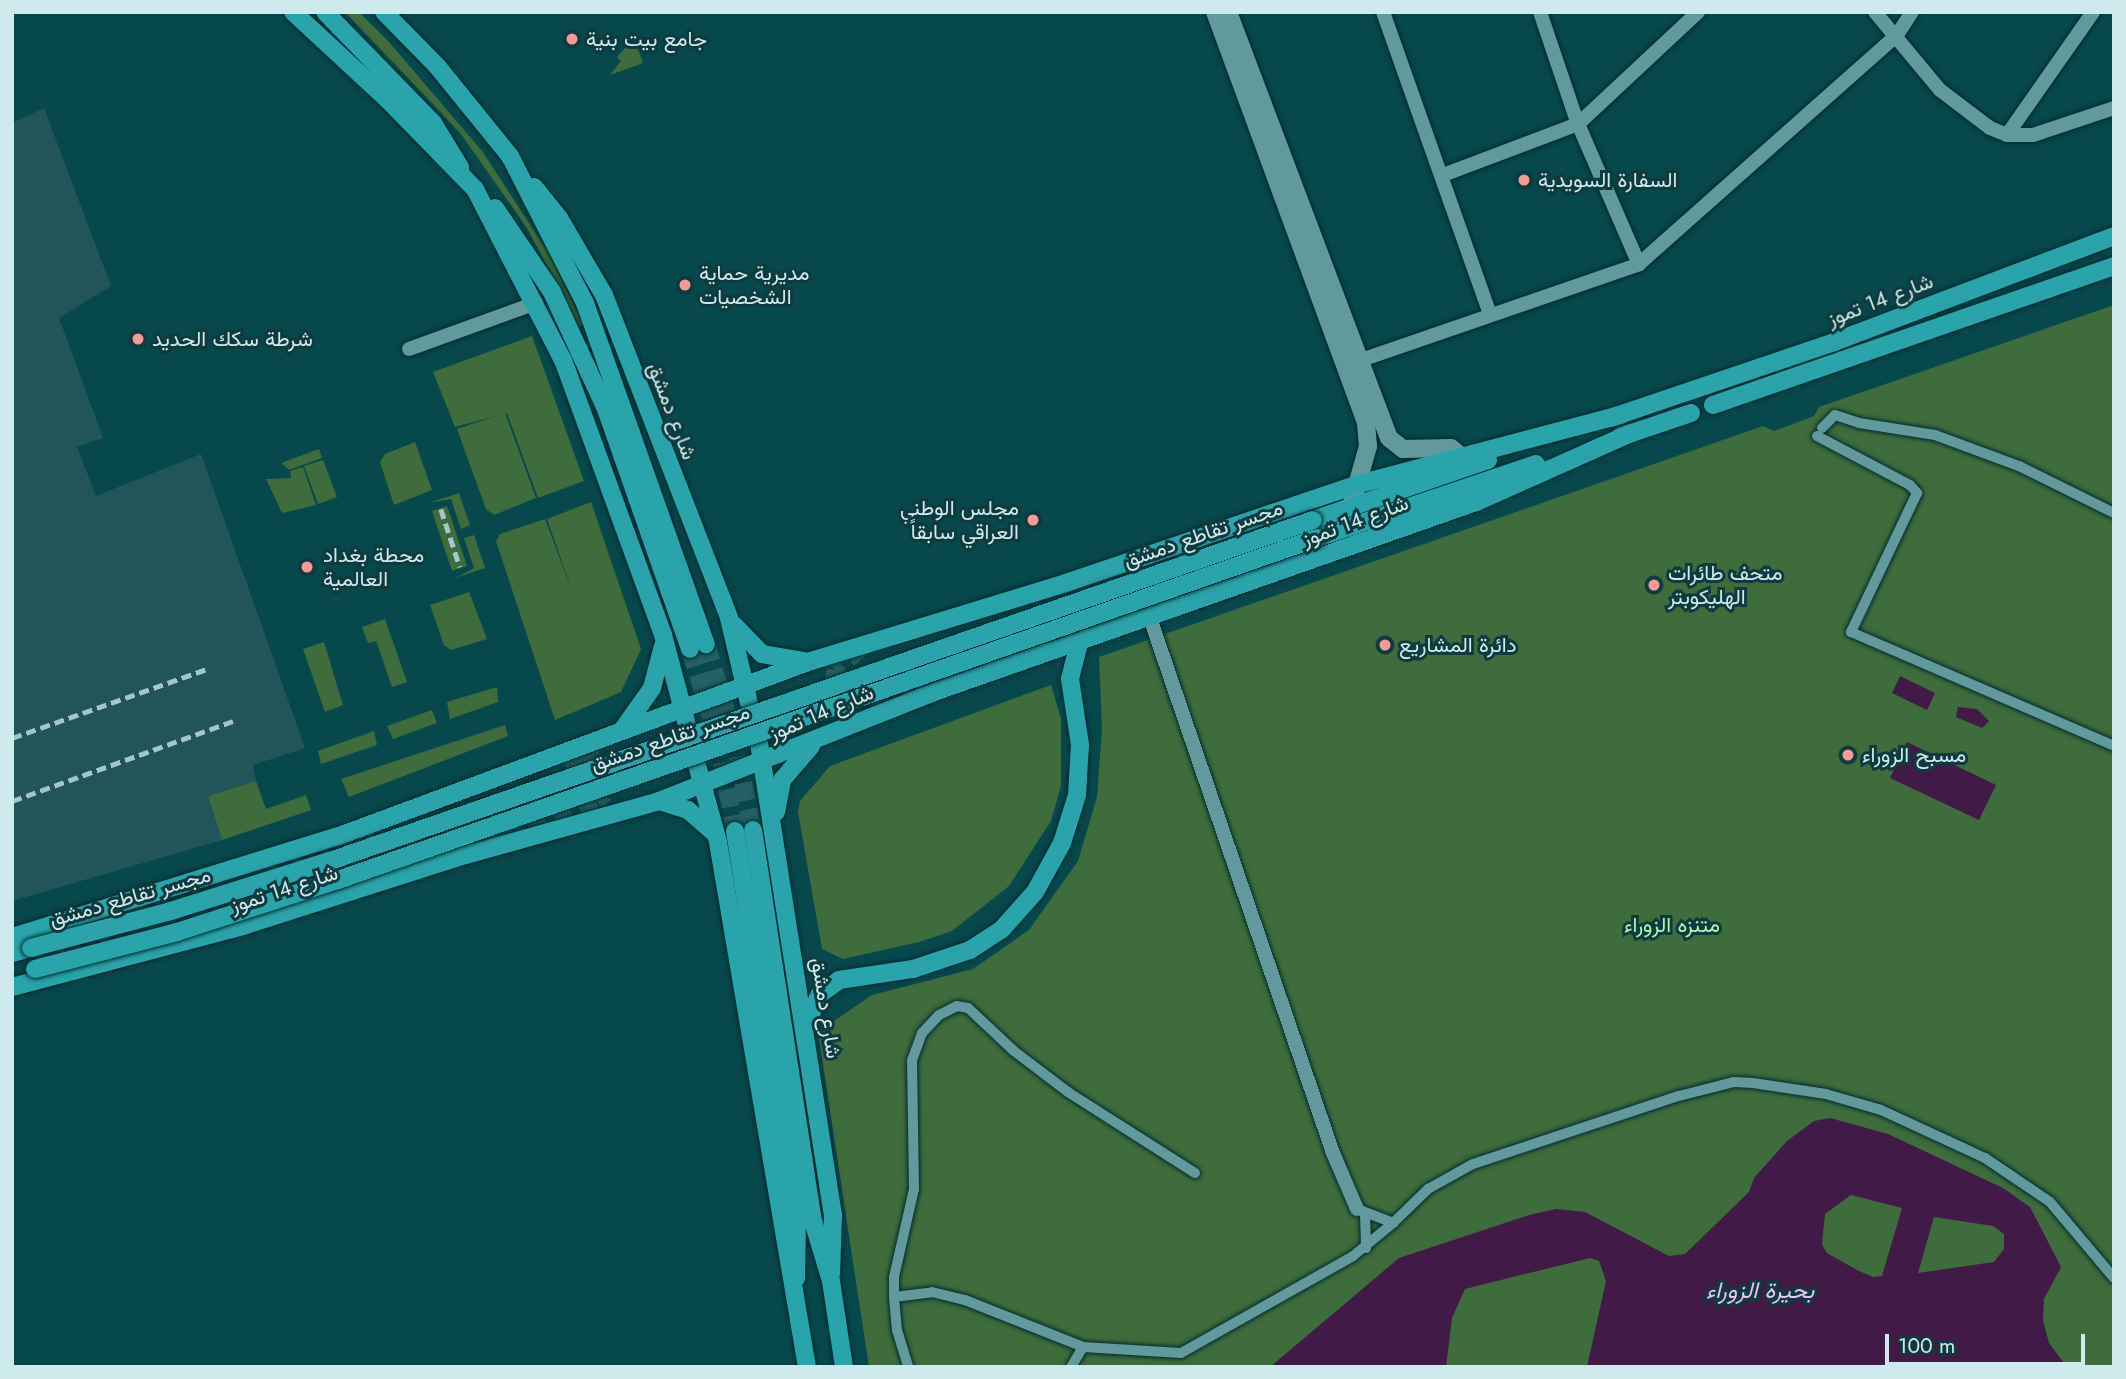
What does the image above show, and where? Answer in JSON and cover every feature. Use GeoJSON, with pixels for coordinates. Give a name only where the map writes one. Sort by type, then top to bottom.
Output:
{"type":"FeatureCollection","features":[{"type":"Feature","properties":{"kind":"main road","name":"شارع دمشق"},"geometry":{"type":"LineString","coordinates":[[293,12],[462,172],[500,214],[533,261],[574,337],[606,409],[698,647],[585,303],[510,156]]}},
{"type":"Feature","properties":{"kind":"main road"},"geometry":{"type":"LineString","coordinates":[[325,12],[433,124],[462,172]]}},
{"type":"Feature","properties":{"kind":"main road","name":"شارع دمشق"},"geometry":{"type":"LineString","coordinates":[[384,12],[437,66],[559,218],[604,295],[729,618],[747,694]]}},
{"type":"Feature","properties":{"kind":"main road","name":"شارع دمشق"},"geometry":{"type":"LineString","coordinates":[[475,189],[537,303],[563,360],[663,635],[684,717]]}},
{"type":"Feature","properties":{"kind":"main road","name":"شارع 14 تموز"},"geometry":{"type":"LineString","coordinates":[[1315,529],[1351,507],[1834,342],[2114,236]]}},
{"type":"Feature","properties":{"kind":"main road","name":"شارع 14 تموز"},"geometry":{"type":"LineString","coordinates":[[1713,405],[2114,265]]}},
{"type":"Feature","properties":{"kind":"main road"},"geometry":{"type":"LineString","coordinates":[[1834,342],[1841,361]]}},
{"type":"Feature","properties":{"kind":"main road","name":"شارع 14 تموز"},"geometry":{"type":"LineString","coordinates":[[1315,529],[1488,480],[1692,412]]}},
{"type":"Feature","properties":{"kind":"main road","name":"شارع 14 تموز"},"geometry":{"type":"LineString","coordinates":[[12,937],[326,840],[621,732],[684,717],[747,694],[811,661],[1066,583],[1359,484],[1620,415]]}},
{"type":"Feature","properties":{"kind":"main road","name":"شارع 14 تموز"},"geometry":{"type":"LineString","coordinates":[[12,987],[196,940],[659,802],[937,691],[1079,644],[1476,502],[1631,433]]}},
{"type":"Feature","properties":{"kind":"main road"},"geometry":{"type":"LineString","coordinates":[[1461,456],[1480,462],[1488,480],[1476,502]]}},
{"type":"Feature","properties":{"kind":"main road","name":"مجسر تقاطع دمشق"},"geometry":{"type":"LineString","coordinates":[[12,953],[171,911],[333,860],[1315,529]]}},
{"type":"Feature","properties":{"kind":"main road","name":"مجسر تقاطع دمشق"},"geometry":{"type":"LineString","coordinates":[[12,975],[177,932],[338,880],[1315,529]]}},
{"type":"Feature","properties":{"kind":"main road"},"geometry":{"type":"LineString","coordinates":[[729,618],[745,641],[762,653],[811,661]]}},
{"type":"Feature","properties":{"kind":"main road"},"geometry":{"type":"LineString","coordinates":[[621,732],[652,688],[663,635]]}},
{"type":"Feature","properties":{"kind":"main road"},"geometry":{"type":"LineString","coordinates":[[806,1026],[815,1003],[829,986],[852,975],[913,969],[970,950],[1002,929],[1035,892],[1062,843],[1077,795],[1080,745],[1070,680],[1079,644]]}},
{"type":"Feature","properties":{"kind":"main road"},"geometry":{"type":"LineString","coordinates":[[775,826],[782,780],[817,740]]}},
{"type":"Feature","properties":{"kind":"main road","name":"شارع دمشق"},"geometry":{"type":"LineString","coordinates":[[759,743],[775,826],[833,1214],[831,1281]]}},
{"type":"Feature","properties":{"kind":"main road","name":"شارع دمشق"},"geometry":{"type":"LineString","coordinates":[[697,765],[718,842],[782,1241],[795,1288],[807,1367]]}},
{"type":"Feature","properties":{"kind":"main road"},"geometry":{"type":"LineString","coordinates":[[659,802],[701,818],[718,842]]}},
{"type":"Feature","properties":{"kind":"main road","name":"شارع دمشق"},"geometry":{"type":"LineString","coordinates":[[795,1288],[797,1223],[744,831],[813,1221],[831,1281],[844,1367]]}},
{"type":"Feature","properties":{"kind":"street"},"geometry":{"type":"LineString","coordinates":[[1215,12],[1366,423],[1368,446],[1351,507]]}},
{"type":"Feature","properties":{"kind":"street"},"geometry":{"type":"LineString","coordinates":[[1228,12],[1379,418],[1397,446],[1410,450],[1455,449],[1461,456]]}},
{"type":"Feature","properties":{"kind":"street"},"geometry":{"type":"LineString","coordinates":[[1383,12],[1490,314]]}},
{"type":"Feature","properties":{"kind":"street"},"geometry":{"type":"LineString","coordinates":[[1540,12],[1578,124],[1639,264]]}},
{"type":"Feature","properties":{"kind":"street"},"geometry":{"type":"LineString","coordinates":[[1443,176],[1578,124],[1699,12]]}},
{"type":"Feature","properties":{"kind":"street"},"geometry":{"type":"LineString","coordinates":[[1875,12],[1897,35],[1940,90],[1972,118],[2007,135],[2033,135],[2114,108]]}},
{"type":"Feature","properties":{"kind":"street"},"geometry":{"type":"LineString","coordinates":[[1358,361],[1639,264],[1897,35],[1912,12]]}},
{"type":"Feature","properties":{"kind":"street"},"geometry":{"type":"LineString","coordinates":[[2007,135],[2094,12]]}},
{"type":"Feature","properties":{"kind":"street"},"geometry":{"type":"LineString","coordinates":[[409,349],[537,303]]}},
{"type":"Feature","properties":{"kind":"street"},"geometry":{"type":"LineString","coordinates":[[2114,513],[2019,466],[1935,435],[1859,423],[1835,415],[1820,432],[1910,485],[1917,493],[1851,632],[2114,746]]}},
{"type":"Feature","properties":{"kind":"street"},"geometry":{"type":"LineString","coordinates":[[1150,618],[1333,1153],[1361,1212],[1366,1248]]}},
{"type":"Feature","properties":{"kind":"street"},"geometry":{"type":"LineString","coordinates":[[908,1367],[897,1330],[894,1277],[914,1189],[912,1060],[922,1033],[939,1015],[957,1006],[968,1008],[1014,1051],[1068,1091],[1195,1173]]}},
{"type":"Feature","properties":{"kind":"street"},"geometry":{"type":"LineString","coordinates":[[894,1297],[932,1292],[965,1300],[1083,1347],[1191,1350],[1366,1248],[1428,1189],[1473,1164],[1679,1096],[1734,1082],[1826,1094],[1881,1110],[1985,1157],[2050,1202],[2114,1278]]}},
{"type":"Feature","properties":{"kind":"street"},"geometry":{"type":"LineString","coordinates":[[1361,1212],[1392,1223]]}},
{"type":"Feature","properties":{"kind":"street"},"geometry":{"type":"LineString","coordinates":[[1071,1367],[1083,1347]]}},
{"type":"Feature","properties":{"kind":"shaded area"},"geometry":{"type":"Polygon","coordinates":[[[44,108],[111,286],[59,318],[103,438],[77,447],[96,496],[201,454],[305,748],[253,765],[256,781],[208,796],[222,840],[12,901],[12,123],[44,108]]]}},
{"type":"Feature","properties":{"kind":"green space"},"geometry":{"type":"Polygon","coordinates":[[[345,12],[359,12],[389,42],[482,151],[548,252],[583,324],[579,327],[527,228],[461,134],[345,12]]]}},
{"type":"Feature","properties":{"kind":"green space"},"geometry":{"type":"Polygon","coordinates":[[[634,38],[643,63],[610,75],[621,61],[617,57],[634,38]]]}},
{"type":"Feature","properties":{"kind":"green space","name":"متنزه الزوراء"},"geometry":{"type":"Polygon","coordinates":[[[2114,305],[2114,1367],[869,1367],[818,1032],[872,995],[973,969],[1029,930],[1078,861],[1097,797],[1102,728],[1099,657],[1763,426],[1774,431],[1814,416],[1819,407],[2114,305]]]}},
{"type":"Feature","properties":{"kind":"green space"},"geometry":{"type":"Polygon","coordinates":[[[532,336],[584,481],[538,498],[507,413],[455,427],[433,372],[532,336]]]}},
{"type":"Feature","properties":{"kind":"green space"},"geometry":{"type":"Polygon","coordinates":[[[505,413],[536,498],[494,515],[486,509],[457,429],[505,413]]]}},
{"type":"Feature","properties":{"kind":"green space"},"geometry":{"type":"Polygon","coordinates":[[[415,442],[432,490],[394,505],[380,462],[385,454],[415,442]]]}},
{"type":"Feature","properties":{"kind":"green space"},"geometry":{"type":"Polygon","coordinates":[[[319,449],[322,458],[289,470],[281,463],[319,449]]]}},
{"type":"Feature","properties":{"kind":"green space"},"geometry":{"type":"Polygon","coordinates":[[[323,460],[337,497],[318,504],[304,466],[323,460]]]}},
{"type":"Feature","properties":{"kind":"green space"},"geometry":{"type":"Polygon","coordinates":[[[303,467],[316,505],[282,513],[266,479],[291,478],[290,471],[303,467]]]}},
{"type":"Feature","properties":{"kind":"green space"},"geometry":{"type":"Polygon","coordinates":[[[459,493],[470,525],[461,529],[451,499],[429,503],[459,493]]]}},
{"type":"Feature","properties":{"kind":"green space"},"geometry":{"type":"Polygon","coordinates":[[[591,502],[641,649],[621,692],[555,720],[496,541],[500,534],[545,519],[573,594],[547,519],[591,502]]]}},
{"type":"Feature","properties":{"kind":"green space"},"geometry":{"type":"Polygon","coordinates":[[[447,506],[467,566],[452,571],[432,511],[447,506]]]}},
{"type":"Feature","properties":{"kind":"green space"},"geometry":{"type":"Polygon","coordinates":[[[474,535],[485,568],[455,578],[474,568],[464,538],[474,535]]]}},
{"type":"Feature","properties":{"kind":"green space"},"geometry":{"type":"Polygon","coordinates":[[[469,592],[487,639],[451,650],[444,645],[430,605],[469,592]]]}},
{"type":"Feature","properties":{"kind":"green space"},"geometry":{"type":"Polygon","coordinates":[[[385,619],[407,682],[392,687],[376,641],[368,643],[362,627],[385,619]]]}},
{"type":"Feature","properties":{"kind":"green space"},"geometry":{"type":"Polygon","coordinates":[[[324,642],[343,705],[325,712],[303,649],[324,642]]]}},
{"type":"Feature","properties":{"kind":"green space"},"geometry":{"type":"Polygon","coordinates":[[[1051,685],[1061,719],[1061,786],[1051,821],[1009,886],[952,931],[919,942],[843,959],[822,949],[798,812],[800,801],[830,766],[1051,685]]]}},
{"type":"Feature","properties":{"kind":"green space"},"geometry":{"type":"Polygon","coordinates":[[[497,687],[498,702],[450,719],[447,702],[497,687]]]}},
{"type":"Feature","properties":{"kind":"green space"},"geometry":{"type":"Polygon","coordinates":[[[432,710],[437,723],[393,739],[387,726],[432,710]]]}},
{"type":"Feature","properties":{"kind":"green space"},"geometry":{"type":"Polygon","coordinates":[[[505,725],[508,736],[349,797],[341,779],[505,725]]]}},
{"type":"Feature","properties":{"kind":"green space"},"geometry":{"type":"Polygon","coordinates":[[[374,731],[377,745],[321,764],[318,751],[374,731]]]}},
{"type":"Feature","properties":{"kind":"green space"},"geometry":{"type":"Polygon","coordinates":[[[256,781],[266,809],[306,795],[311,810],[222,840],[208,796],[256,781]]]}},
{"type":"Feature","properties":{"kind":"water"},"geometry":{"type":"Polygon","coordinates":[[[1900,676],[1935,693],[1927,710],[1892,693],[1900,676]]]}},
{"type":"Feature","properties":{"kind":"water"},"geometry":{"type":"Polygon","coordinates":[[[1958,707],[1977,709],[1989,721],[1982,728],[1956,717],[1958,707]]]}},
{"type":"Feature","properties":{"kind":"water"},"geometry":{"type":"Polygon","coordinates":[[[1907,742],[1996,785],[1979,820],[1890,778],[1907,742]]]}},
{"type":"Feature","properties":{"kind":"water","name":"بحيرة الزوراء"},"geometry":{"type":"Polygon","coordinates":[[[1830,1118],[1888,1134],[2003,1188],[2030,1207],[2061,1267],[2044,1299],[2043,1320],[2049,1343],[2067,1367],[1587,1367],[1606,1281],[1599,1261],[1590,1258],[1465,1289],[1452,1318],[1446,1367],[1270,1367],[1399,1258],[1529,1215],[1556,1209],[1585,1212],[1669,1256],[1685,1254],[1749,1192],[1754,1178],[1787,1141],[1814,1121],[1830,1118]],[[1851,1195],[1825,1214],[1822,1245],[1827,1253],[1857,1270],[1873,1277],[1882,1276],[1902,1208],[1851,1195]],[[1934,1217],[1918,1273],[1994,1262],[2004,1249],[2004,1234],[1993,1226],[1934,1217]]]}},
{"type":"Feature","properties":{"kind":"tunnel"},"geometry":{"type":"LineString","coordinates":[[706,644],[732,730],[753,830]]}},
{"type":"Feature","properties":{"kind":"tunnel"},"geometry":{"type":"LineString","coordinates":[[862,647],[836,670],[831,694],[843,712],[880,708]]}},
{"type":"Feature","properties":{"kind":"tunnel"},"geometry":{"type":"LineString","coordinates":[[690,649],[717,736],[735,831]]}},
{"type":"Feature","properties":{"kind":"tunnel"},"geometry":{"type":"LineString","coordinates":[[504,838],[596,801],[605,793],[605,772],[597,760],[582,755],[561,760]]}},
{"type":"Feature","properties":{"kind":"railway"},"geometry":{"type":"LineString","coordinates":[[441,509],[460,567]]}},
{"type":"Feature","properties":{"kind":"railway"},"geometry":{"type":"LineString","coordinates":[[12,738],[207,669]]}},
{"type":"Feature","properties":{"kind":"railway"},"geometry":{"type":"LineString","coordinates":[[12,801],[233,721]]}},
{"type":"Feature","properties":{"kind":"place","name":"جامع بيت بنية"},"geometry":{"type":"Point","coordinates":[572,39]}},
{"type":"Feature","properties":{"kind":"place","name":"السفارة السويدية"},"geometry":{"type":"Point","coordinates":[1524,180]}},
{"type":"Feature","properties":{"kind":"place","name":"مديرية حماية الشخصيات"},"geometry":{"type":"Point","coordinates":[685,285]}},
{"type":"Feature","properties":{"kind":"place","name":"شرطة سكك الحديد"},"geometry":{"type":"Point","coordinates":[138,339]}},
{"type":"Feature","properties":{"kind":"place","name":"مجلس الوطني العراقي سابقاً"},"geometry":{"type":"Point","coordinates":[1033,520]}},
{"type":"Feature","properties":{"kind":"place","name":"محطة بغداد العالمية"},"geometry":{"type":"Point","coordinates":[307,567]}},
{"type":"Feature","properties":{"kind":"place","name":"متحف طائرات الهليكوبتر"},"geometry":{"type":"Point","coordinates":[1654,585]}},
{"type":"Feature","properties":{"kind":"place","name":"دائرة المشاريع"},"geometry":{"type":"Point","coordinates":[1385,645]}},
{"type":"Feature","properties":{"kind":"place","name":"مسبح الزوراء"},"geometry":{"type":"Point","coordinates":[1848,755]}}]}
